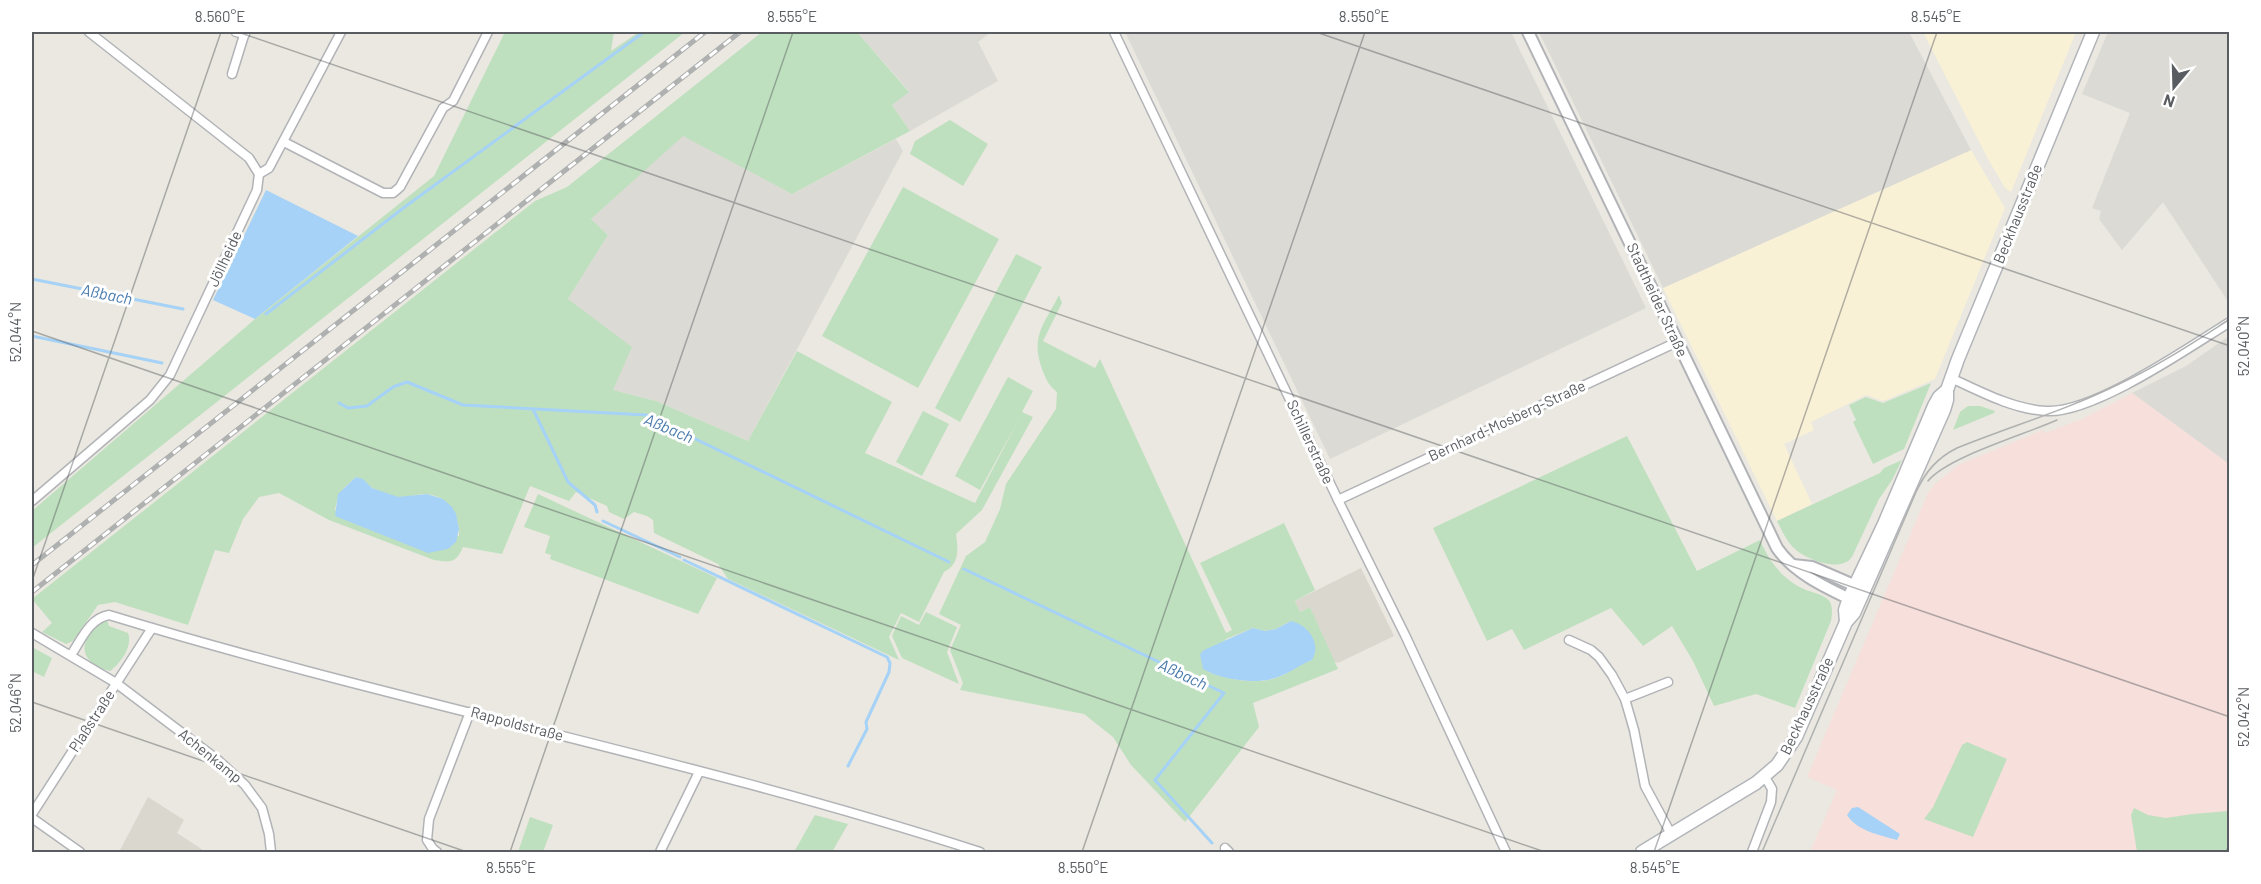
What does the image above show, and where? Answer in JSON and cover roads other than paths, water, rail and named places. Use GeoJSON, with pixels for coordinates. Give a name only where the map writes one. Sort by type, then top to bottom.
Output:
{"type":"FeatureCollection","features":[{"type":"Feature","properties":{"kind":"main road","name":"Beckhausstraße"},"geometry":{"type":"LineString","coordinates":[[1642,852],[1766,777],[1784,758],[1796,737],[1846,622],[1845,610],[1854,601],[1944,410],[1949,384],[2091,34]]}},
{"type":"Feature","properties":{"kind":"street"},"geometry":{"type":"LineString","coordinates":[[89,32],[249,158],[259,174],[270,168],[341,32]]}},
{"type":"Feature","properties":{"kind":"street"},"geometry":{"type":"LineString","coordinates":[[232,74],[242,32]]}},
{"type":"Feature","properties":{"kind":"street"},"geometry":{"type":"LineString","coordinates":[[284,142],[383,193],[393,193],[400,187],[443,108],[453,101],[488,32]]}},
{"type":"Feature","properties":{"kind":"street","name":"Schillerstraße"},"geometry":{"type":"LineString","coordinates":[[1113,32],[1405,635],[1506,852]]}},
{"type":"Feature","properties":{"kind":"street","name":"Stadtheider Straße"},"geometry":{"type":"LineString","coordinates":[[1528,32],[1777,548],[1809,578],[1854,601]]}},
{"type":"Feature","properties":{"kind":"street","name":"Jöllheide"},"geometry":{"type":"LineString","coordinates":[[32,501],[150,400],[170,375],[257,190],[259,174]]}},
{"type":"Feature","properties":{"kind":"street"},"geometry":{"type":"LineString","coordinates":[[1949,384],[2021,407],[2046,411],[2069,409],[2128,384],[2229,322]]}},
{"type":"Feature","properties":{"kind":"street","name":"Bernhard-Mosberg-Straße"},"geometry":{"type":"LineString","coordinates":[[1338,500],[1677,342]]}},
{"type":"Feature","properties":{"kind":"street"},"geometry":{"type":"LineString","coordinates":[[1793,565],[1812,567],[1860,588]]}},
{"type":"Feature","properties":{"kind":"street","name":"Rappoldstraße"},"geometry":{"type":"LineString","coordinates":[[71,655],[92,623],[102,616],[109,615],[834,807],[980,852]]}},
{"type":"Feature","properties":{"kind":"street","name":"Plaßstraße"},"geometry":{"type":"LineString","coordinates":[[32,816],[152,628]]}},
{"type":"Feature","properties":{"kind":"street"},"geometry":{"type":"LineString","coordinates":[[32,633],[116,683]]}},
{"type":"Feature","properties":{"kind":"street"},"geometry":{"type":"LineString","coordinates":[[1569,640],[1583,645],[1599,657],[1625,699],[1645,786],[1671,834]]}},
{"type":"Feature","properties":{"kind":"street"},"geometry":{"type":"LineString","coordinates":[[1625,699],[1668,682]]}},
{"type":"Feature","properties":{"kind":"street","name":"Achenkamp"},"geometry":{"type":"LineString","coordinates":[[116,683],[219,761],[245,785],[262,808],[271,852]]}},
{"type":"Feature","properties":{"kind":"street"},"geometry":{"type":"LineString","coordinates":[[437,852],[427,840],[429,819],[470,712]]}},
{"type":"Feature","properties":{"kind":"street"},"geometry":{"type":"LineString","coordinates":[[660,852],[699,772]]}},
{"type":"Feature","properties":{"kind":"street"},"geometry":{"type":"LineString","coordinates":[[1752,852],[1772,802],[1772,789],[1766,777]]}},
{"type":"Feature","properties":{"kind":"street"},"geometry":{"type":"LineString","coordinates":[[32,816],[80,852]]}},
{"type":"Feature","properties":{"kind":"water"},"geometry":{"type":"Polygon","coordinates":[[[266,190],[358,236],[255,319],[213,300],[266,190]]]}},
{"type":"Feature","properties":{"kind":"water"},"geometry":{"type":"Polygon","coordinates":[[[356,477],[363,479],[372,488],[398,497],[427,494],[443,499],[456,514],[459,529],[456,542],[448,549],[428,553],[335,516],[338,494],[356,477]]]}},
{"type":"Feature","properties":{"kind":"water"},"geometry":{"type":"Polygon","coordinates":[[[1291,621],[1303,626],[1312,636],[1315,654],[1312,660],[1282,675],[1260,681],[1229,678],[1203,669],[1200,654],[1204,650],[1253,628],[1265,631],[1276,629],[1291,621]]]}},
{"type":"Feature","properties":{"kind":"water"},"geometry":{"type":"Polygon","coordinates":[[[1858,807],[1900,834],[1897,840],[1869,832],[1851,820],[1847,815],[1852,808],[1858,807]]]}},
{"type":"Feature","properties":{"kind":"waterway"},"geometry":{"type":"LineString","coordinates":[[266,314],[402,209],[644,32]]}},
{"type":"Feature","properties":{"kind":"waterway","name":"Aßbach"},"geometry":{"type":"LineString","coordinates":[[32,279],[183,309]]}},
{"type":"Feature","properties":{"kind":"waterway"},"geometry":{"type":"LineString","coordinates":[[32,336],[162,363]]}},
{"type":"Feature","properties":{"kind":"waterway","name":"Aßbach"},"geometry":{"type":"LineString","coordinates":[[339,403],[348,408],[367,406],[393,387],[407,382],[463,405],[646,415],[949,562]]}},
{"type":"Feature","properties":{"kind":"waterway"},"geometry":{"type":"LineString","coordinates":[[533,409],[568,482],[595,505],[597,512]]}},
{"type":"Feature","properties":{"kind":"waterway"},"geometry":{"type":"LineString","coordinates":[[603,521],[680,557]]}},
{"type":"Feature","properties":{"kind":"waterway"},"geometry":{"type":"LineString","coordinates":[[684,560],[887,657],[890,663],[889,672],[866,722],[867,729],[848,766]]}},
{"type":"Feature","properties":{"kind":"waterway","name":"Aßbach"},"geometry":{"type":"LineString","coordinates":[[964,569],[1224,693],[1155,780],[1212,843]]}},
{"type":"Feature","properties":{"kind":"tram line"},"geometry":{"type":"LineString","coordinates":[[1762,852],[1916,492],[1933,466],[1957,448],[2079,402],[2133,377],[2230,319]]}},
{"type":"Feature","properties":{"kind":"tram line"},"geometry":{"type":"LineString","coordinates":[[1928,481],[1952,463],[2057,420]]}},
{"type":"Feature","properties":{"kind":"railway"},"geometry":{"type":"LineString","coordinates":[[32,565],[705,32]]}},
{"type":"Feature","properties":{"kind":"railway"},"geometry":{"type":"LineString","coordinates":[[32,592],[740,32]]}}]}
